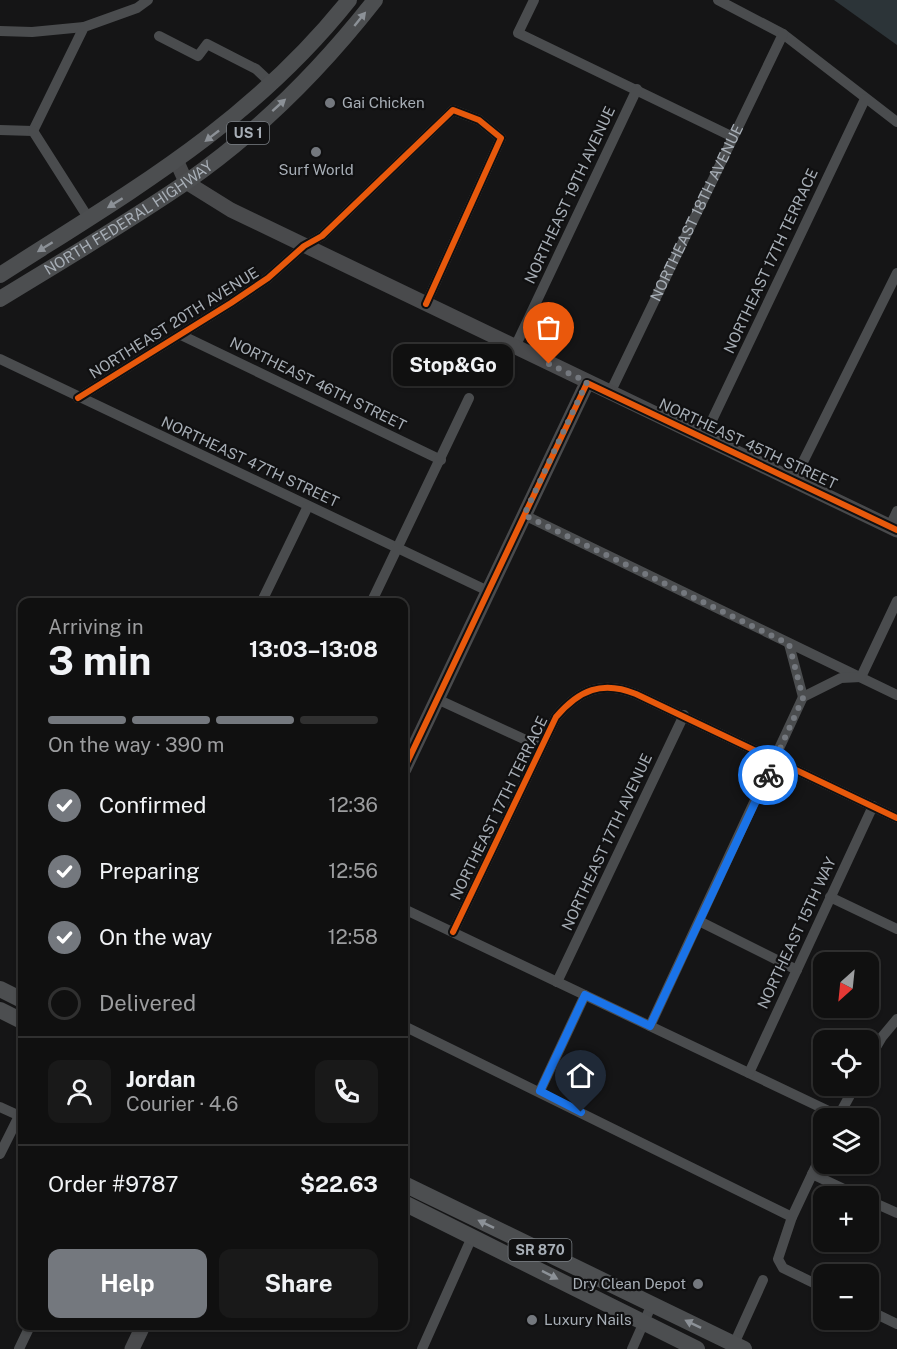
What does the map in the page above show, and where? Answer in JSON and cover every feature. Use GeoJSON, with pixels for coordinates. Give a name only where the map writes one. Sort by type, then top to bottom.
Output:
{"type":"FeatureCollection","features":[{"type":"Feature","properties":{"kind":"main road","name":"NORTH FEDERAL HIGHWAY"},"geometry":{"type":"LineString","coordinates":[[0,275],[177,162],[219,131],[272,84],[349,0]]}},
{"type":"Feature","properties":{"kind":"main road","name":"NORTH FEDERAL HIGHWAY"},"geometry":{"type":"LineString","coordinates":[[0,299],[186,182],[286,99],[344,38],[375,0]]}},
{"type":"Feature","properties":{"kind":"main road"},"geometry":{"type":"LineString","coordinates":[[78,250],[86,236],[89,219]]}},
{"type":"Feature","properties":{"kind":"main road"},"geometry":{"type":"LineString","coordinates":[[0,989],[18,998]]}},
{"type":"Feature","properties":{"kind":"main road"},"geometry":{"type":"LineString","coordinates":[[0,1010],[18,1019]]}},
{"type":"Feature","properties":{"kind":"main road","name":"SR 870"},"geometry":{"type":"LineString","coordinates":[[408,1186],[739,1346]]}},
{"type":"Feature","properties":{"kind":"main road","name":"SR 870"},"geometry":{"type":"LineString","coordinates":[[408,1205],[697,1349]]}},
{"type":"Feature","properties":{"kind":"street"},"geometry":{"type":"LineString","coordinates":[[0,31],[32,32],[84,27],[137,8],[148,0]]}},
{"type":"Feature","properties":{"kind":"street"},"geometry":{"type":"LineString","coordinates":[[534,0],[518,33],[733,137]]}},
{"type":"Feature","properties":{"kind":"street"},"geometry":{"type":"LineString","coordinates":[[718,0],[783,34],[897,122]]}},
{"type":"Feature","properties":{"kind":"street"},"geometry":{"type":"LineString","coordinates":[[328,25],[344,38]]}},
{"type":"Feature","properties":{"kind":"street"},"geometry":{"type":"LineString","coordinates":[[33,131],[84,27]]}},
{"type":"Feature","properties":{"kind":"street","name":"NORTHEAST 18TH AVENUE"},"geometry":{"type":"LineString","coordinates":[[610,393],[783,34]]}},
{"type":"Feature","properties":{"kind":"street"},"geometry":{"type":"LineString","coordinates":[[159,36],[198,56],[207,44],[256,69],[272,84]]}},
{"type":"Feature","properties":{"kind":"street","name":"NORTHEAST 19TH AVENUE"},"geometry":{"type":"LineString","coordinates":[[515,347],[637,89]]}},
{"type":"Feature","properties":{"kind":"street","name":"NORTHEAST 17TH TERRACE"},"geometry":{"type":"LineString","coordinates":[[704,437],[865,99]]}},
{"type":"Feature","properties":{"kind":"street","name":"NORTHEAST 20TH AVENUE"},"geometry":{"type":"LineString","coordinates":[[78,398],[182,335],[268,278],[304,246],[322,236],[453,110],[479,120],[501,138],[426,304]]}},
{"type":"Feature","properties":{"kind":"street"},"geometry":{"type":"LineString","coordinates":[[0,130],[33,131]]}},
{"type":"Feature","properties":{"kind":"street"},"geometry":{"type":"LineString","coordinates":[[33,131],[89,219]]}},
{"type":"Feature","properties":{"kind":"street"},"geometry":{"type":"LineString","coordinates":[[177,162],[186,182]]}},
{"type":"Feature","properties":{"kind":"street","name":"NORTHEAST 45TH STREET"},"geometry":{"type":"LineString","coordinates":[[186,182],[231,210],[304,246],[893,528]]}},
{"type":"Feature","properties":{"kind":"street"},"geometry":{"type":"LineString","coordinates":[[794,480],[897,273]]}},
{"type":"Feature","properties":{"kind":"street","name":"NORTHEAST 46TH STREET"},"geometry":{"type":"LineString","coordinates":[[182,335],[441,460]]}},
{"type":"Feature","properties":{"kind":"street","name":"NORTHEAST 47TH STREET"},"geometry":{"type":"LineString","coordinates":[[0,359],[488,591]]}},
{"type":"Feature","properties":{"kind":"street"},"geometry":{"type":"LineString","coordinates":[[408,761],[587,382]]}},
{"type":"Feature","properties":{"kind":"street"},"geometry":{"type":"LineString","coordinates":[[373,598],[469,398]]}},
{"type":"Feature","properties":{"kind":"street"},"geometry":{"type":"LineString","coordinates":[[263,598],[308,506]]}},
{"type":"Feature","properties":{"kind":"street"},"geometry":{"type":"LineString","coordinates":[[893,528],[897,511]]}},
{"type":"Feature","properties":{"kind":"street"},"geometry":{"type":"LineString","coordinates":[[524,515],[897,695]]}},
{"type":"Feature","properties":{"kind":"street"},"geometry":{"type":"LineString","coordinates":[[861,677],[897,601]]}},
{"type":"Feature","properties":{"kind":"street"},"geometry":{"type":"LineString","coordinates":[[789,644],[803,698]]}},
{"type":"Feature","properties":{"kind":"street"},"geometry":{"type":"LineString","coordinates":[[650,1026],[701,922],[803,698],[841,678],[861,677]]}},
{"type":"Feature","properties":{"kind":"street","name":"NORTHEAST 17TH TERRACE"},"geometry":{"type":"LineString","coordinates":[[453,932],[556,717],[572,698],[591,690],[624,689],[684,715]]}},
{"type":"Feature","properties":{"kind":"street"},"geometry":{"type":"LineString","coordinates":[[437,699],[541,747]]}},
{"type":"Feature","properties":{"kind":"street"},"geometry":{"type":"LineString","coordinates":[[684,715],[897,818]]}},
{"type":"Feature","properties":{"kind":"street","name":"NORTHEAST 17TH AVENUE"},"geometry":{"type":"LineString","coordinates":[[557,982],[684,715]]}},
{"type":"Feature","properties":{"kind":"street","name":"NORTHEAST 15TH WAY"},"geometry":{"type":"LineString","coordinates":[[749,1073],[873,806]]}},
{"type":"Feature","properties":{"kind":"street"},"geometry":{"type":"LineString","coordinates":[[830,897],[897,929]]}},
{"type":"Feature","properties":{"kind":"street"},"geometry":{"type":"LineString","coordinates":[[408,911],[820,1108]]}},
{"type":"Feature","properties":{"kind":"street"},"geometry":{"type":"LineString","coordinates":[[701,922],[797,970]]}},
{"type":"Feature","properties":{"kind":"street"},"geometry":{"type":"LineString","coordinates":[[540,1091],[585,995]]}},
{"type":"Feature","properties":{"kind":"street"},"geometry":{"type":"LineString","coordinates":[[879,1042],[897,1019]]}},
{"type":"Feature","properties":{"kind":"street"},"geometry":{"type":"LineString","coordinates":[[408,1028],[792,1217]]}},
{"type":"Feature","properties":{"kind":"street"},"geometry":{"type":"LineString","coordinates":[[0,1107],[18,1116]]}},
{"type":"Feature","properties":{"kind":"street"},"geometry":{"type":"LineString","coordinates":[[0,1154],[18,1122]]}},
{"type":"Feature","properties":{"kind":"street"},"geometry":{"type":"LineString","coordinates":[[813,1283],[783,1268],[778,1259],[792,1217],[812,1174],[838,1186]]}},
{"type":"Feature","properties":{"kind":"street"},"geometry":{"type":"LineString","coordinates":[[879,1205],[897,1214]]}},
{"type":"Feature","properties":{"kind":"street"},"geometry":{"type":"LineString","coordinates":[[422,1349],[472,1237]]}},
{"type":"Feature","properties":{"kind":"street"},"geometry":{"type":"LineString","coordinates":[[739,1346],[763,1280]]}},
{"type":"Feature","properties":{"kind":"street"},"geometry":{"type":"LineString","coordinates":[[632,1349],[652,1304]]}},
{"type":"Feature","properties":{"kind":"street"},"geometry":{"type":"LineString","coordinates":[[879,1315],[897,1324]]}},
{"type":"Feature","properties":{"kind":"street"},"geometry":{"type":"LineString","coordinates":[[19,1349],[28,1330]]}},
{"type":"Feature","properties":{"kind":"street"},"geometry":{"type":"LineString","coordinates":[[135,1348],[142,1330]]}},
{"type":"Feature","properties":{"kind":"shaded area"},"geometry":{"type":"Polygon","coordinates":[[[834,0],[897,0],[897,45],[834,0]]]}},
{"type":"Feature","properties":{"kind":"cycle path"},"geometry":{"type":"LineString","coordinates":[[78,398],[268,278],[304,246],[322,236],[453,110],[479,120],[501,138],[426,304]]}},
{"type":"Feature","properties":{"kind":"cycle path"},"geometry":{"type":"LineString","coordinates":[[408,761],[587,383],[897,530]]}},
{"type":"Feature","properties":{"kind":"cycle path"},"geometry":{"type":"LineString","coordinates":[[453,932],[556,717],[573,700],[592,690],[612,688],[636,694],[897,818]]}},
{"type":"Feature","properties":{"kind":"way so far"},"geometry":{"type":"LineString","coordinates":[[549,364],[587,382],[524,515],[789,644],[803,698],[768,775]]}},
{"type":"Feature","properties":{"kind":"place","name":"Gai Chicken"},"geometry":{"type":"Point","coordinates":[330,103]}},
{"type":"Feature","properties":{"kind":"place","name":"Surf World"},"geometry":{"type":"Point","coordinates":[316,152]}},
{"type":"Feature","properties":{"kind":"place","name":"Stop&Go"},"geometry":{"type":"Point","coordinates":[549,364]}},
{"type":"Feature","properties":{"kind":"place","name":"Dry Clean Depot"},"geometry":{"type":"Point","coordinates":[698,1284]}},
{"type":"Feature","properties":{"kind":"place","name":"Luxury Nails"},"geometry":{"type":"Point","coordinates":[532,1320]}},
{"type":"Feature","properties":{"kind":"route"},"geometry":{"type":"LineString","coordinates":[[581,1112],[540,1091],[585,995],[650,1026],[701,922],[768,775]]}}]}
